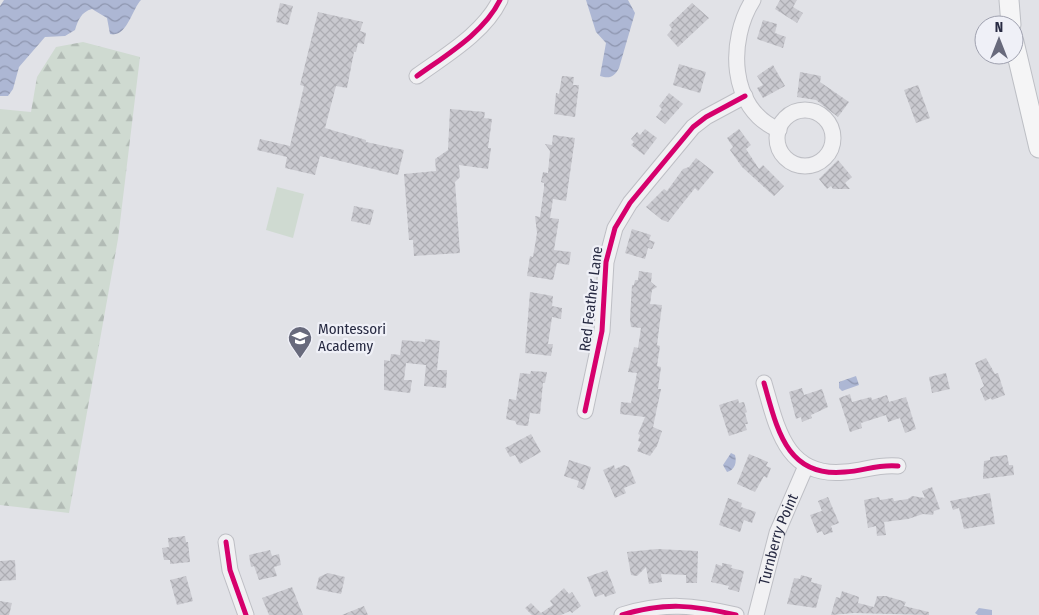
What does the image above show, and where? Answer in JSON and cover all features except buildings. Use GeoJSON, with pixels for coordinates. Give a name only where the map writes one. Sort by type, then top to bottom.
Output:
{"type":"FeatureCollection","features":[{"type":"Feature","properties":{"kind":"main road"},"geometry":{"type":"LineString","coordinates":[[1009,0],[1010,15]]}},
{"type":"Feature","properties":{"kind":"main road"},"geometry":{"type":"LineString","coordinates":[[1019,65],[1039,148]]}},
{"type":"Feature","properties":{"kind":"street"},"geometry":{"type":"LineString","coordinates":[[418,76],[474,32],[490,16],[500,0]]}},
{"type":"Feature","properties":{"kind":"street"},"geometry":{"type":"LineString","coordinates":[[753,0],[743,21],[736,51],[736,70],[745,96],[755,112],[779,130]]}},
{"type":"Feature","properties":{"kind":"street","name":"Red Feather Lane"},"geometry":{"type":"LineString","coordinates":[[585,411],[602,331],[606,262],[615,228],[633,199],[693,127],[706,117],[745,96]]}},
{"type":"Feature","properties":{"kind":"street"},"geometry":{"type":"LineString","coordinates":[[764,383],[783,440],[792,454],[806,466],[818,472],[831,473],[853,471],[879,465],[898,466]]}},
{"type":"Feature","properties":{"kind":"street","name":"Turnberry Point"},"geometry":{"type":"LineString","coordinates":[[756,615],[777,533],[806,466]]}},
{"type":"Feature","properties":{"kind":"street"},"geometry":{"type":"LineString","coordinates":[[226,542],[230,570],[246,615]]}},
{"type":"Feature","properties":{"kind":"street"},"geometry":{"type":"LineString","coordinates":[[622,615],[671,605],[704,608],[736,615]]}},
{"type":"Feature","properties":{"kind":"green space"},"geometry":{"type":"Polygon","coordinates":[[[83,42],[140,57],[118,239],[69,513],[0,505],[0,109],[31,112],[37,77],[56,47],[83,42]]]}},
{"type":"Feature","properties":{"kind":"green space"},"geometry":{"type":"Polygon","coordinates":[[[277,187],[304,194],[293,238],[266,230],[277,187]]]}},
{"type":"Feature","properties":{"kind":"water"},"geometry":{"type":"Polygon","coordinates":[[[4,0],[141,0],[125,27],[116,34],[110,34],[107,18],[92,9],[83,14],[75,30],[65,36],[45,37],[19,67],[13,89],[8,96],[0,96],[0,6],[4,0]]]}},
{"type":"Feature","properties":{"kind":"water"},"geometry":{"type":"Polygon","coordinates":[[[586,0],[628,0],[635,13],[619,68],[611,77],[600,76],[606,43],[596,32],[586,0]]]}},
{"type":"Feature","properties":{"kind":"water"},"geometry":{"type":"Polygon","coordinates":[[[856,376],[859,385],[842,391],[839,388],[839,382],[856,376]]]}},
{"type":"Feature","properties":{"kind":"water"},"geometry":{"type":"Polygon","coordinates":[[[731,453],[735,455],[736,460],[734,468],[727,472],[723,465],[731,453]]]}},
{"type":"Feature","properties":{"kind":"water"},"geometry":{"type":"Polygon","coordinates":[[[979,608],[992,610],[992,615],[978,615],[975,613],[979,608]]]}},
{"type":"Feature","properties":{"kind":"cycle path"},"geometry":{"type":"LineString","coordinates":[[417,76],[474,33],[493,12],[500,0]]}},
{"type":"Feature","properties":{"kind":"cycle path"},"geometry":{"type":"LineString","coordinates":[[585,411],[602,331],[606,262],[615,228],[630,203],[693,127],[706,117],[745,96]]}},
{"type":"Feature","properties":{"kind":"cycle path"},"geometry":{"type":"LineString","coordinates":[[764,383],[774,417],[787,447],[809,467],[825,472],[845,472],[884,466],[898,466]]}},
{"type":"Feature","properties":{"kind":"cycle path"},"geometry":{"type":"LineString","coordinates":[[226,542],[230,570],[246,615]]}},
{"type":"Feature","properties":{"kind":"cycle path"},"geometry":{"type":"LineString","coordinates":[[622,615],[652,608],[679,606],[736,615]]}},
{"type":"Feature","properties":{"kind":"place","name":"Montessori Academy"},"geometry":{"type":"Point","coordinates":[300,359]}}]}
